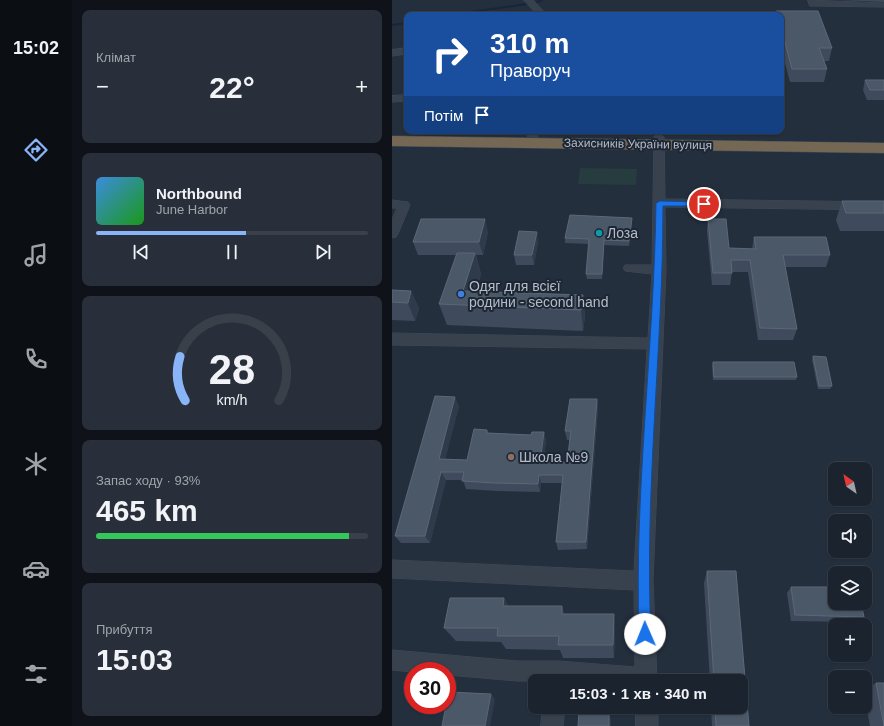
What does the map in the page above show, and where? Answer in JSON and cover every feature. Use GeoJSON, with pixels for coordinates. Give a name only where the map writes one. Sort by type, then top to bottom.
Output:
{"type":"FeatureCollection","features":[{"type":"Feature","properties":{"kind":"highway","name":"Захисників України вулиця"},"geometry":{"type":"LineString","coordinates":[[392,134],[404,134]]}},
{"type":"Feature","properties":{"kind":"highway","name":"Захисників України вулиця"},"geometry":{"type":"LineString","coordinates":[[548,134],[659,141],[884,148]]}},
{"type":"Feature","properties":{"kind":"highway","name":"Захисників України вулиця"},"geometry":{"type":"LineString","coordinates":[[392,141],[884,140]]}},
{"type":"Feature","properties":{"kind":"street"},"geometry":{"type":"LineString","coordinates":[[528,0],[540,12]]}},
{"type":"Feature","properties":{"kind":"street"},"geometry":{"type":"LineString","coordinates":[[812,0],[813,4],[830,2],[878,3]]}},
{"type":"Feature","properties":{"kind":"street"},"geometry":{"type":"LineString","coordinates":[[392,53],[404,51]]}},
{"type":"Feature","properties":{"kind":"street"},"geometry":{"type":"LineString","coordinates":[[392,99],[404,98]]}},
{"type":"Feature","properties":{"kind":"street"},"geometry":{"type":"LineString","coordinates":[[646,674],[643,581],[659,270],[659,141]]}},
{"type":"Feature","properties":{"kind":"street"},"geometry":{"type":"LineString","coordinates":[[659,175],[673,175]]}},
{"type":"Feature","properties":{"kind":"street"},"geometry":{"type":"LineString","coordinates":[[660,203],[884,206]]}},
{"type":"Feature","properties":{"kind":"street"},"geometry":{"type":"LineString","coordinates":[[392,234],[398,205]]}},
{"type":"Feature","properties":{"kind":"street"},"geometry":{"type":"LineString","coordinates":[[630,268],[659,270]]}},
{"type":"Feature","properties":{"kind":"street"},"geometry":{"type":"LineString","coordinates":[[392,339],[654,344]]}},
{"type":"Feature","properties":{"kind":"street"},"geometry":{"type":"LineString","coordinates":[[392,569],[643,581]]}},
{"type":"Feature","properties":{"kind":"street"},"geometry":{"type":"LineString","coordinates":[[392,660],[541,674]]}},
{"type":"Feature","properties":{"kind":"street"},"geometry":{"type":"LineString","coordinates":[[552,726],[553,714]]}},
{"type":"Feature","properties":{"kind":"street"},"geometry":{"type":"LineString","coordinates":[[646,714],[647,726]]}},
{"type":"Feature","properties":{"kind":"green space"},"geometry":{"type":"Polygon","coordinates":[[[580,168],[637,169],[636,185],[578,184],[580,168]]]}},
{"type":"Feature","properties":{"kind":"building"},"geometry":{"type":"Polygon","coordinates":[[[818,11],[832,48],[819,48],[827,69],[792,69],[784,38],[784,12],[776,12],[818,11]]]}},
{"type":"Feature","properties":{"kind":"building"},"geometry":{"type":"Polygon","coordinates":[[[865,80],[884,80],[884,90],[870,90],[865,80]]]}},
{"type":"Feature","properties":{"kind":"building"},"geometry":{"type":"Polygon","coordinates":[[[842,201],[884,201],[884,213],[846,213],[842,201]]]}},
{"type":"Feature","properties":{"kind":"building","name":"Лоза"},"geometry":{"type":"Polygon","coordinates":[[[570,215],[632,218],[629,241],[604,240],[602,274],[586,274],[589,239],[565,238],[570,215]]]}},
{"type":"Feature","properties":{"kind":"building"},"geometry":{"type":"Polygon","coordinates":[[[421,219],[485,219],[479,242],[413,242],[421,219]]]}},
{"type":"Feature","properties":{"kind":"building"},"geometry":{"type":"Polygon","coordinates":[[[708,219],[726,219],[729,248],[756,249],[754,237],[826,237],[830,255],[783,255],[797,329],[760,328],[750,260],[731,260],[732,273],[713,273],[708,219]]]}},
{"type":"Feature","properties":{"kind":"building"},"geometry":{"type":"Polygon","coordinates":[[[519,231],[537,232],[532,255],[514,255],[519,231]]]}},
{"type":"Feature","properties":{"kind":"building"},"geometry":{"type":"Polygon","coordinates":[[[457,253],[475,253],[463,291],[583,295],[581,310],[439,304],[457,253]]]}},
{"type":"Feature","properties":{"kind":"building"},"geometry":{"type":"Polygon","coordinates":[[[392,290],[411,291],[408,303],[392,302],[392,290]]]}},
{"type":"Feature","properties":{"kind":"building"},"geometry":{"type":"Polygon","coordinates":[[[813,356],[826,357],[832,386],[819,386],[813,356]]]}},
{"type":"Feature","properties":{"kind":"building"},"geometry":{"type":"Polygon","coordinates":[[[713,362],[794,362],[797,377],[714,377],[713,362]]]}},
{"type":"Feature","properties":{"kind":"building"},"geometry":{"type":"Polygon","coordinates":[[[435,396],[455,397],[439,459],[467,460],[474,429],[487,430],[487,433],[531,435],[532,432],[544,432],[540,462],[567,462],[571,431],[565,431],[570,399],[597,399],[586,542],[556,542],[563,475],[539,475],[538,484],[495,483],[462,481],[464,472],[441,472],[425,536],[395,536],[435,396]]]}},
{"type":"Feature","properties":{"kind":"building"},"geometry":{"type":"Polygon","coordinates":[[[707,571],[736,571],[745,674],[714,674],[707,571]]]}},
{"type":"Feature","properties":{"kind":"building"},"geometry":{"type":"Polygon","coordinates":[[[791,587],[828,587],[828,610],[862,610],[864,617],[795,615],[791,587]]]}},
{"type":"Feature","properties":{"kind":"building"},"geometry":{"type":"Polygon","coordinates":[[[450,598],[504,598],[503,606],[562,606],[562,614],[614,614],[613,645],[558,645],[559,636],[497,636],[498,628],[444,628],[450,598]]]}},
{"type":"Feature","properties":{"kind":"building"},"geometry":{"type":"Polygon","coordinates":[[[876,683],[884,683],[884,726],[876,683]]]}},
{"type":"Feature","properties":{"kind":"building"},"geometry":{"type":"Polygon","coordinates":[[[456,692],[491,694],[485,726],[442,726],[444,714],[456,714],[456,692]]]}},
{"type":"Feature","properties":{"kind":"building"},"geometry":{"type":"Polygon","coordinates":[[[579,714],[609,714],[609,726],[578,726],[579,714]]]}},
{"type":"Feature","properties":{"kind":"building"},"geometry":{"type":"Polygon","coordinates":[[[715,714],[748,714],[749,726],[716,726],[715,714]]]}},
{"type":"Feature","properties":{"kind":"waterway"},"geometry":{"type":"LineString","coordinates":[[537,2],[542,0]]}},
{"type":"Feature","properties":{"kind":"waterway"},"geometry":{"type":"LineString","coordinates":[[468,12],[530,3]]}},
{"type":"Feature","properties":{"kind":"waterway"},"geometry":{"type":"LineString","coordinates":[[392,25],[404,23]]}},
{"type":"Feature","properties":{"kind":"place","name":"Лоза"},"geometry":{"type":"Point","coordinates":[599,233]}},
{"type":"Feature","properties":{"kind":"place","name":"Одяг для всієї родини - second hand"},"geometry":{"type":"Point","coordinates":[461,294]}},
{"type":"Feature","properties":{"kind":"place","name":"Школа №9"},"geometry":{"type":"Point","coordinates":[511,457]}},
{"type":"Feature","properties":{"kind":"route"},"geometry":{"type":"LineString","coordinates":[[645,634],[643,581],[659,270],[660,203],[704,204]]}}]}
